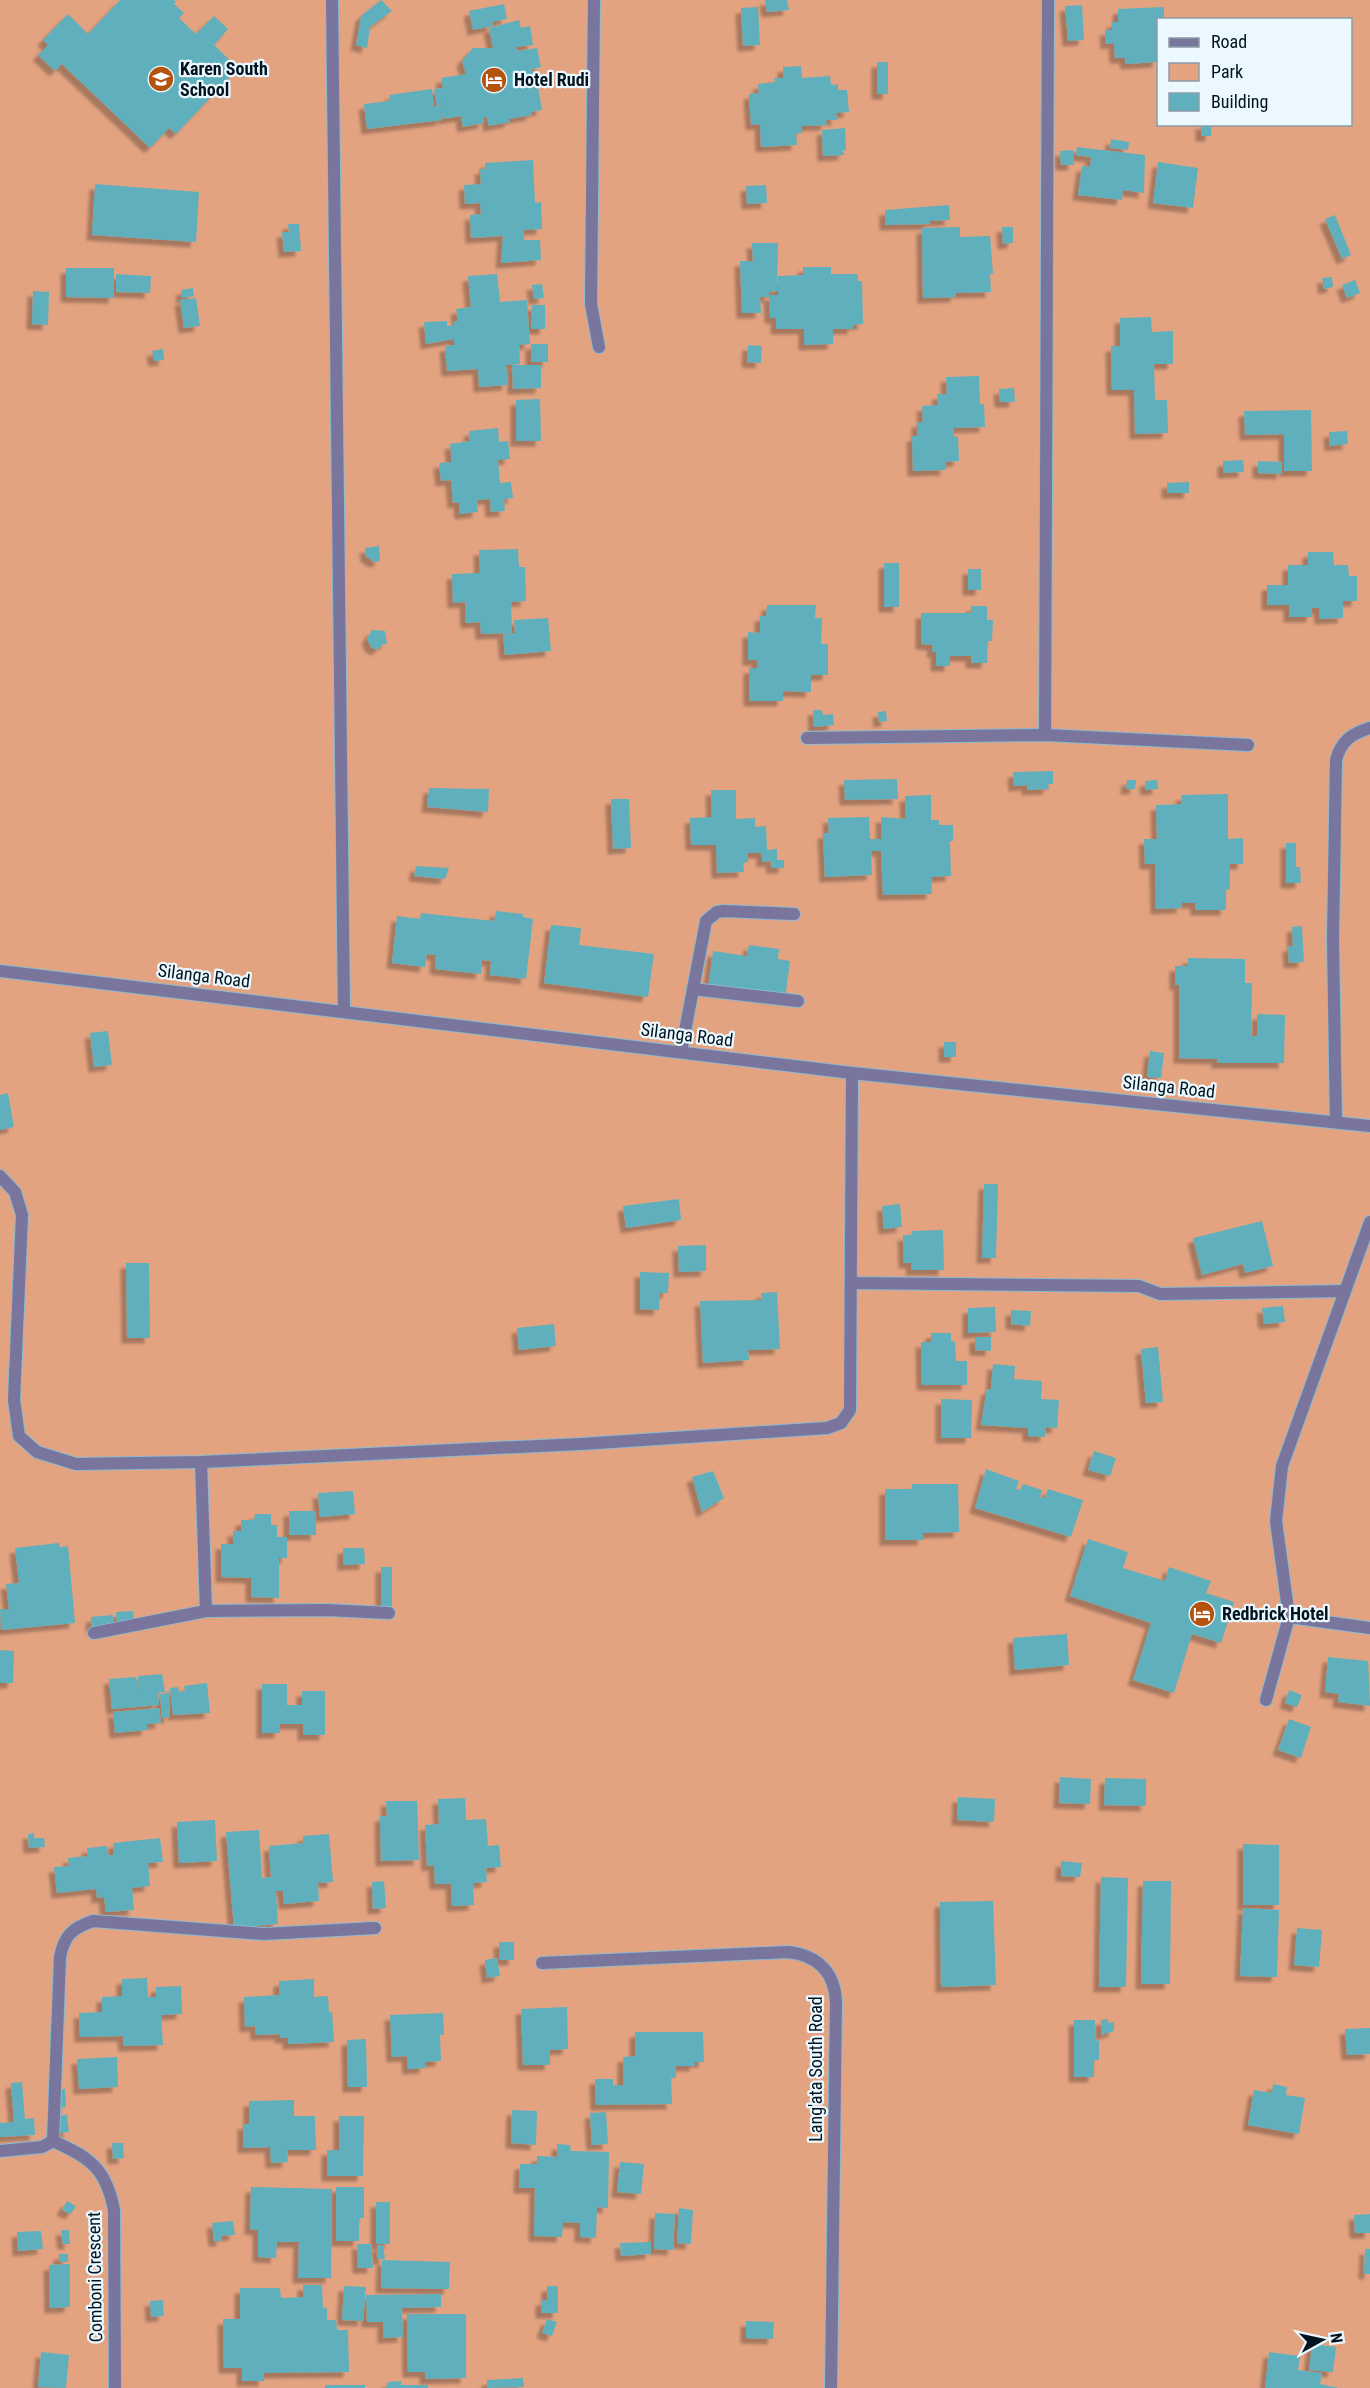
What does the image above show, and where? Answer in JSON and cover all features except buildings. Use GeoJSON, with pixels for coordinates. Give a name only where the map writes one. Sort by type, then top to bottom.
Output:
{"type":"FeatureCollection","features":[{"type":"Feature","properties":{"kind":"street"},"geometry":{"type":"LineString","coordinates":[[332,0],[344,1011]]}},
{"type":"Feature","properties":{"kind":"street"},"geometry":{"type":"LineString","coordinates":[[594,0],[591,304],[599,347]]}},
{"type":"Feature","properties":{"kind":"street"},"geometry":{"type":"LineString","coordinates":[[1045,735],[1048,0]]}},
{"type":"Feature","properties":{"kind":"street"},"geometry":{"type":"LineString","coordinates":[[1336,1122],[1333,939],[1336,760],[1344,741],[1370,728]]}},
{"type":"Feature","properties":{"kind":"street"},"geometry":{"type":"LineString","coordinates":[[807,738],[1045,735],[1248,745]]}},
{"type":"Feature","properties":{"kind":"street"},"geometry":{"type":"LineString","coordinates":[[681,1052],[706,921],[711,915],[724,911],[794,914]]}},
{"type":"Feature","properties":{"kind":"street","name":"Silanga Road"},"geometry":{"type":"LineString","coordinates":[[0,970],[852,1073],[1370,1126]]}},
{"type":"Feature","properties":{"kind":"street"},"geometry":{"type":"LineString","coordinates":[[693,989],[798,1001]]}},
{"type":"Feature","properties":{"kind":"street"},"geometry":{"type":"LineString","coordinates":[[0,1176],[15,1192],[22,1215],[14,1400],[19,1436],[38,1452],[76,1464],[201,1462],[581,1444],[827,1428],[841,1423],[850,1410],[852,1073]]}},
{"type":"Feature","properties":{"kind":"street"},"geometry":{"type":"LineString","coordinates":[[1266,1700],[1289,1617],[1276,1521],[1281,1474],[1370,1222]]}},
{"type":"Feature","properties":{"kind":"street"},"geometry":{"type":"LineString","coordinates":[[851,1283],[1139,1286],[1160,1294],[1345,1291]]}},
{"type":"Feature","properties":{"kind":"street"},"geometry":{"type":"LineString","coordinates":[[201,1462],[206,1611]]}},
{"type":"Feature","properties":{"kind":"street"},"geometry":{"type":"LineString","coordinates":[[94,1633],[206,1611],[327,1610],[389,1613]]}},
{"type":"Feature","properties":{"kind":"street"},"geometry":{"type":"LineString","coordinates":[[1289,1617],[1370,1628]]}},
{"type":"Feature","properties":{"kind":"street"},"geometry":{"type":"LineString","coordinates":[[0,2151],[42,2147],[53,2141],[60,1957],[63,1942],[78,1926],[93,1921],[264,1934],[375,1929]]}},
{"type":"Feature","properties":{"kind":"street","name":"Lang'ata South Road"},"geometry":{"type":"LineString","coordinates":[[542,1963],[788,1952],[808,1956],[825,1968],[831,1978],[836,2002],[831,2388]]}},
{"type":"Feature","properties":{"kind":"street","name":"Comboni Crescent"},"geometry":{"type":"LineString","coordinates":[[53,2141],[84,2155],[99,2169],[110,2190],[114,2210],[115,2388]]}},
{"type":"Feature","properties":{"kind":"green space"},"geometry":{"type":"Polygon","coordinates":[[[0,0],[1370,0],[1370,2388],[0,2388],[0,0]]]}},
{"type":"Feature","properties":{"kind":"place","name":"Karen South School"},"geometry":{"type":"Point","coordinates":[161,79]}},
{"type":"Feature","properties":{"kind":"place","name":"Hotel Rudi"},"geometry":{"type":"Point","coordinates":[494,80]}},
{"type":"Feature","properties":{"kind":"place","name":"Redbrick Hotel"},"geometry":{"type":"Point","coordinates":[1202,1614]}}]}
